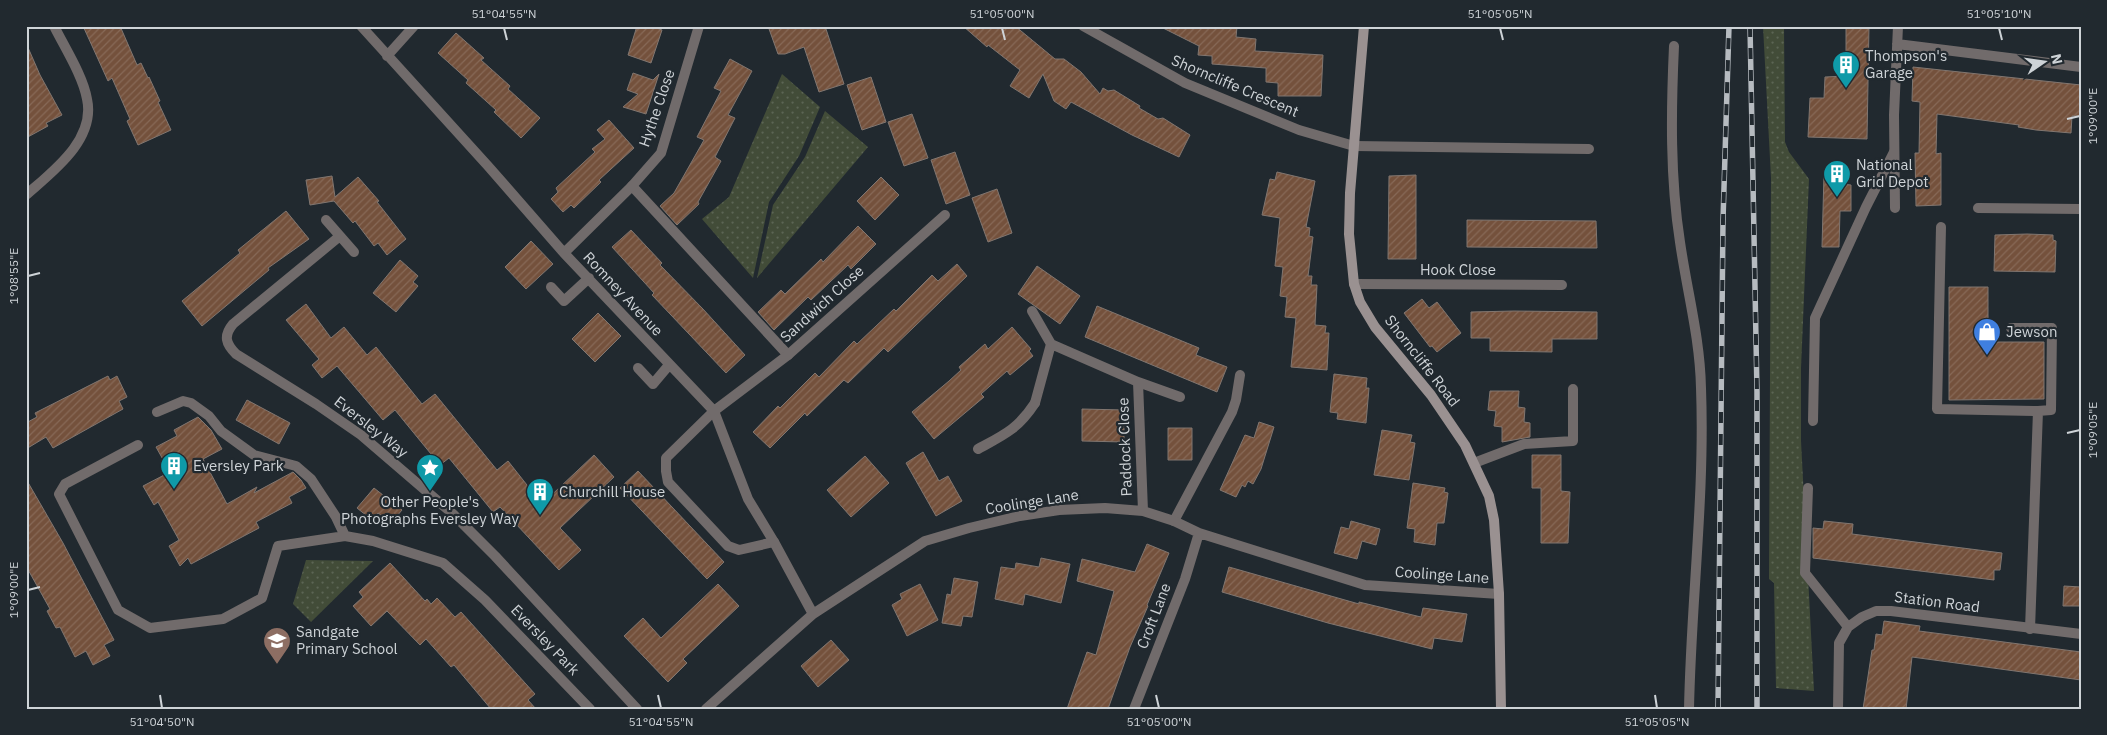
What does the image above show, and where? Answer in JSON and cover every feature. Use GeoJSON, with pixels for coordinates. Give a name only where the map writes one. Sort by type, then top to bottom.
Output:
{"type":"FeatureCollection","features":[{"type":"Feature","properties":{"kind":"street"},"geometry":{"type":"LineString","coordinates":[[26,195],[52,172],[74,147],[86,126],[88,110],[84,89],[54,26]]}},
{"type":"Feature","properties":{"kind":"street","name":"Romney Avenue"},"geometry":{"type":"LineString","coordinates":[[361,26],[564,253],[714,411],[748,499],[813,614]]}},
{"type":"Feature","properties":{"kind":"street"},"geometry":{"type":"LineString","coordinates":[[387,56],[414,26]]}},
{"type":"Feature","properties":{"kind":"street","name":"Hythe Close"},"geometry":{"type":"LineString","coordinates":[[564,253],[632,186],[661,153],[699,26]]}},
{"type":"Feature","properties":{"kind":"street","name":"Shorncliffe Crescent"},"geometry":{"type":"LineString","coordinates":[[1083,26],[1185,83],[1299,130],[1354,146],[1589,149]]}},
{"type":"Feature","properties":{"kind":"street","name":"Shorncliffe Road"},"geometry":{"type":"LineString","coordinates":[[1364,26],[1349,234],[1354,284],[1360,302],[1375,327],[1444,414],[1465,444],[1489,496],[1494,520],[1500,594],[1501,709]]}},
{"type":"Feature","properties":{"kind":"street"},"geometry":{"type":"LineString","coordinates":[[1895,208],[1898,26]]}},
{"type":"Feature","properties":{"kind":"street"},"geometry":{"type":"LineString","coordinates":[[1898,44],[2081,67]]}},
{"type":"Feature","properties":{"kind":"street"},"geometry":{"type":"LineString","coordinates":[[1674,46],[1674,191],[1680,242],[1698,343],[1702,387],[1701,478],[1689,709]]}},
{"type":"Feature","properties":{"kind":"street"},"geometry":{"type":"LineString","coordinates":[[1813,421],[1814,318],[1866,207],[1895,156]]}},
{"type":"Feature","properties":{"kind":"street"},"geometry":{"type":"LineString","coordinates":[[632,186],[788,355]]}},
{"type":"Feature","properties":{"kind":"street"},"geometry":{"type":"LineString","coordinates":[[1978,208],[2081,209]]}},
{"type":"Feature","properties":{"kind":"street","name":"Sandwich Close"},"geometry":{"type":"LineString","coordinates":[[774,542],[739,550],[728,546],[668,482],[666,458],[714,411],[788,355],[946,215]]}},
{"type":"Feature","properties":{"kind":"street"},"geometry":{"type":"LineString","coordinates":[[326,220],[354,252]]}},
{"type":"Feature","properties":{"kind":"street"},"geometry":{"type":"LineString","coordinates":[[1941,227],[1937,409],[2050,410],[2052,328],[2012,328]]}},
{"type":"Feature","properties":{"kind":"street","name":"Eversley Way"},"geometry":{"type":"LineString","coordinates":[[340,236],[233,324],[225,338],[227,344],[236,354],[316,404],[361,435],[453,514],[495,556],[637,709]]}},
{"type":"Feature","properties":{"kind":"street"},"geometry":{"type":"LineString","coordinates":[[551,287],[564,302],[589,278]]}},
{"type":"Feature","properties":{"kind":"street","name":"Hook Close"},"geometry":{"type":"LineString","coordinates":[[1354,284],[1562,285]]}},
{"type":"Feature","properties":{"kind":"street"},"geometry":{"type":"LineString","coordinates":[[978,449],[1011,432],[1026,417],[1035,404],[1051,344],[1032,311]]}},
{"type":"Feature","properties":{"kind":"street","name":"Paddock Close"},"geometry":{"type":"LineString","coordinates":[[1051,344],[1180,398]]}},
{"type":"Feature","properties":{"kind":"street"},"geometry":{"type":"LineString","coordinates":[[638,368],[653,384],[669,365]]}},
{"type":"Feature","properties":{"kind":"street"},"geometry":{"type":"LineString","coordinates":[[1174,521],[1232,412],[1240,375]]}},
{"type":"Feature","properties":{"kind":"street","name":"Paddock Close"},"geometry":{"type":"LineString","coordinates":[[1138,382],[1143,511]]}},
{"type":"Feature","properties":{"kind":"street"},"geometry":{"type":"LineString","coordinates":[[1474,463],[1516,445],[1573,441],[1573,389]]}},
{"type":"Feature","properties":{"kind":"street"},"geometry":{"type":"LineString","coordinates":[[157,412],[182,401],[191,403],[209,416],[221,430],[254,455],[296,466],[311,480],[336,517],[345,536]]}},
{"type":"Feature","properties":{"kind":"street"},"geometry":{"type":"LineString","coordinates":[[2030,629],[2038,411]]}},
{"type":"Feature","properties":{"kind":"street","name":"Eversley Park"},"geometry":{"type":"LineString","coordinates":[[138,445],[65,484],[59,494],[118,610],[150,628],[223,619],[262,598],[278,546],[345,536],[373,541],[443,563],[486,600],[589,708]]}},
{"type":"Feature","properties":{"kind":"street"},"geometry":{"type":"LineString","coordinates":[[1808,488],[1805,573],[1848,627],[1839,643],[1838,709]]}},
{"type":"Feature","properties":{"kind":"street","name":"Coolinge Lane"},"geometry":{"type":"LineString","coordinates":[[706,709],[813,614],[925,541],[1020,516],[1059,510],[1105,508],[1143,511],[1174,521],[1199,533],[1365,585],[1500,594]]}},
{"type":"Feature","properties":{"kind":"street","name":"Croft Lane"},"geometry":{"type":"LineString","coordinates":[[1134,709],[1184,579],[1199,533]]}},
{"type":"Feature","properties":{"kind":"street","name":"Station Road"},"geometry":{"type":"LineString","coordinates":[[1848,627],[1862,617],[1876,611],[1891,611],[2081,634]]}},
{"type":"Feature","properties":{"kind":"green space"},"geometry":{"type":"Polygon","coordinates":[[[1763,26],[1784,26],[1785,142],[1789,152],[1809,179],[1801,368],[1801,441],[1814,691],[1776,688],[1774,583],[1769,579],[1771,178],[1763,26]]]}},
{"type":"Feature","properties":{"kind":"green space"},"geometry":{"type":"Polygon","coordinates":[[[782,74],[820,107],[799,156],[769,202],[753,278],[702,219],[729,197],[782,74]]]}},
{"type":"Feature","properties":{"kind":"green space"},"geometry":{"type":"Polygon","coordinates":[[[825,111],[868,147],[757,278],[773,205],[805,157],[825,111]]]}},
{"type":"Feature","properties":{"kind":"green space"},"geometry":{"type":"Polygon","coordinates":[[[306,560],[373,561],[311,622],[293,604],[306,560]]]}},
{"type":"Feature","properties":{"kind":"building"},"geometry":{"type":"Polygon","coordinates":[[[83,26],[120,26],[137,65],[141,63],[149,77],[171,130],[138,145],[127,121],[130,119],[112,78],[108,81],[83,26]]]}},
{"type":"Feature","properties":{"kind":"building"},"geometry":{"type":"Polygon","coordinates":[[[637,26],[651,26],[662,30],[651,63],[628,55],[637,26]]]}},
{"type":"Feature","properties":{"kind":"building"},"geometry":{"type":"Polygon","coordinates":[[[768,26],[825,26],[844,84],[819,92],[804,47],[785,54],[778,54],[768,26]]]}},
{"type":"Feature","properties":{"kind":"building"},"geometry":{"type":"Polygon","coordinates":[[[963,26],[1015,26],[1055,59],[1064,59],[1081,72],[1100,94],[1103,88],[1108,91],[1114,90],[1140,106],[1139,108],[1158,119],[1163,118],[1190,135],[1179,157],[1132,135],[1071,102],[1066,109],[1054,101],[1043,74],[1029,98],[1010,86],[1020,70],[988,45],[987,47],[963,26]]]}},
{"type":"Feature","properties":{"kind":"building"},"geometry":{"type":"Polygon","coordinates":[[[1159,26],[1237,27],[1236,37],[1256,39],[1255,51],[1323,55],[1321,96],[1278,96],[1278,83],[1266,82],[1266,68],[1212,64],[1212,56],[1198,55],[1199,46],[1159,26]]]}},
{"type":"Feature","properties":{"kind":"building"},"geometry":{"type":"Polygon","coordinates":[[[1846,26],[1869,26],[1867,139],[1808,137],[1810,98],[1824,98],[1825,77],[1846,76],[1846,26]]]}},
{"type":"Feature","properties":{"kind":"building"},"geometry":{"type":"Polygon","coordinates":[[[456,33],[484,58],[481,60],[510,86],[508,89],[540,118],[521,138],[494,112],[496,110],[466,83],[468,80],[438,53],[456,33]]]}},
{"type":"Feature","properties":{"kind":"building"},"geometry":{"type":"Polygon","coordinates":[[[26,43],[40,75],[62,115],[46,123],[48,126],[26,138],[26,43]]]}},
{"type":"Feature","properties":{"kind":"building"},"geometry":{"type":"Polygon","coordinates":[[[730,59],[752,71],[728,115],[735,118],[715,157],[721,161],[698,202],[699,204],[677,225],[660,206],[674,193],[704,140],[697,137],[721,91],[714,88],[730,59]]]}},
{"type":"Feature","properties":{"kind":"building"},"geometry":{"type":"Polygon","coordinates":[[[1913,67],[2081,85],[2081,116],[2072,116],[2071,133],[2036,130],[2018,127],[2019,125],[1937,114],[1936,154],[1941,153],[1941,205],[1916,206],[1915,153],[1919,153],[1920,102],[1912,101],[1913,67]]]}},
{"type":"Feature","properties":{"kind":"building"},"geometry":{"type":"Polygon","coordinates":[[[633,73],[653,80],[659,74],[646,114],[623,107],[638,94],[627,90],[633,73]]]}},
{"type":"Feature","properties":{"kind":"building"},"geometry":{"type":"Polygon","coordinates":[[[871,77],[886,122],[862,130],[847,85],[871,77]]]}},
{"type":"Feature","properties":{"kind":"building"},"geometry":{"type":"Polygon","coordinates":[[[912,114],[928,158],[904,166],[888,122],[912,114]]]}},
{"type":"Feature","properties":{"kind":"building"},"geometry":{"type":"Polygon","coordinates":[[[609,120],[634,148],[599,180],[601,182],[574,208],[571,205],[563,212],[551,199],[558,192],[556,188],[595,152],[592,149],[605,139],[597,130],[609,120]]]}},
{"type":"Feature","properties":{"kind":"building"},"geometry":{"type":"Polygon","coordinates":[[[955,152],[970,195],[946,204],[931,160],[955,152]]]}},
{"type":"Feature","properties":{"kind":"building"},"geometry":{"type":"Polygon","coordinates":[[[1277,172],[1315,181],[1306,227],[1310,228],[1309,236],[1313,237],[1308,276],[1312,276],[1311,285],[1317,285],[1315,325],[1326,326],[1325,333],[1329,333],[1327,370],[1291,367],[1296,318],[1285,317],[1287,297],[1280,296],[1283,267],[1275,266],[1280,218],[1262,215],[1270,179],[1275,180],[1277,172]]]}},
{"type":"Feature","properties":{"kind":"building","name":"National Grid Depot"},"geometry":{"type":"Polygon","coordinates":[[[1824,174],[1841,175],[1841,184],[1851,185],[1851,211],[1840,211],[1839,247],[1822,247],[1824,174]]]}},
{"type":"Feature","properties":{"kind":"building"},"geometry":{"type":"Polygon","coordinates":[[[1416,175],[1416,259],[1388,259],[1389,176],[1416,175]]]}},
{"type":"Feature","properties":{"kind":"building"},"geometry":{"type":"Polygon","coordinates":[[[332,176],[335,197],[358,177],[379,201],[377,202],[406,239],[387,255],[378,243],[374,246],[355,221],[353,223],[334,201],[310,205],[306,180],[332,176]]]}},
{"type":"Feature","properties":{"kind":"building"},"geometry":{"type":"Polygon","coordinates":[[[881,177],[899,195],[875,220],[857,201],[881,177]]]}},
{"type":"Feature","properties":{"kind":"building"},"geometry":{"type":"Polygon","coordinates":[[[997,189],[1012,233],[988,242],[972,198],[997,189]]]}},
{"type":"Feature","properties":{"kind":"building"},"geometry":{"type":"Polygon","coordinates":[[[286,211],[309,239],[268,268],[269,270],[202,326],[182,301],[240,253],[238,250],[286,211]]]}},
{"type":"Feature","properties":{"kind":"building"},"geometry":{"type":"Polygon","coordinates":[[[1467,220],[1596,221],[1597,248],[1467,247],[1467,220]]]}},
{"type":"Feature","properties":{"kind":"building"},"geometry":{"type":"Polygon","coordinates":[[[858,226],[876,244],[851,269],[848,265],[811,300],[808,297],[774,330],[758,312],[781,290],[785,294],[821,259],[823,262],[858,226]]]}},
{"type":"Feature","properties":{"kind":"building"},"geometry":{"type":"Polygon","coordinates":[[[631,230],[662,263],[660,265],[745,355],[726,373],[652,295],[654,293],[612,247],[631,230]]]}},
{"type":"Feature","properties":{"kind":"building"},"geometry":{"type":"Polygon","coordinates":[[[1995,235],[2053,235],[2053,240],[2056,241],[2055,272],[1994,271],[1995,235]]]}},
{"type":"Feature","properties":{"kind":"building"},"geometry":{"type":"Polygon","coordinates":[[[531,241],[553,264],[526,289],[505,267],[531,241]]]}},
{"type":"Feature","properties":{"kind":"building"},"geometry":{"type":"Polygon","coordinates":[[[400,260],[418,276],[413,282],[418,286],[396,312],[373,293],[400,260]]]}},
{"type":"Feature","properties":{"kind":"building"},"geometry":{"type":"Polygon","coordinates":[[[957,264],[967,276],[888,352],[884,348],[848,383],[844,380],[807,416],[805,413],[770,448],[753,432],[778,406],[780,408],[815,373],[819,377],[854,341],[857,344],[894,309],[896,311],[932,275],[938,281],[957,264]]]}},
{"type":"Feature","properties":{"kind":"building"},"geometry":{"type":"Polygon","coordinates":[[[1037,266],[1080,296],[1060,324],[1018,294],[1037,266]]]}},
{"type":"Feature","properties":{"kind":"building"},"geometry":{"type":"Polygon","coordinates":[[[1949,287],[1988,287],[1988,342],[2044,342],[2044,399],[1949,400],[1949,287]]]}},
{"type":"Feature","properties":{"kind":"building"},"geometry":{"type":"Polygon","coordinates":[[[1422,299],[1429,308],[1437,302],[1461,333],[1437,352],[1432,346],[1430,347],[1404,313],[1422,299]]]}},
{"type":"Feature","properties":{"kind":"building"},"geometry":{"type":"Polygon","coordinates":[[[306,304],[331,338],[344,327],[367,355],[376,347],[422,404],[435,394],[497,470],[508,461],[542,504],[594,455],[614,477],[560,528],[581,550],[559,570],[500,507],[493,512],[449,458],[440,465],[395,410],[383,420],[337,366],[322,378],[312,365],[319,359],[286,320],[306,304]]]}},
{"type":"Feature","properties":{"kind":"building"},"geometry":{"type":"Polygon","coordinates":[[[1097,306],[1199,348],[1196,355],[1227,367],[1217,392],[1085,337],[1097,306]]]}},
{"type":"Feature","properties":{"kind":"building"},"geometry":{"type":"Polygon","coordinates":[[[1471,312],[1597,312],[1597,339],[1552,339],[1552,352],[1490,351],[1490,338],[1471,338],[1471,312]]]}},
{"type":"Feature","properties":{"kind":"building"},"geometry":{"type":"Polygon","coordinates":[[[598,313],[621,336],[595,362],[572,339],[598,313]]]}},
{"type":"Feature","properties":{"kind":"building"},"geometry":{"type":"Polygon","coordinates":[[[1012,327],[1031,349],[1029,351],[1033,356],[1010,375],[1007,371],[981,394],[984,397],[934,439],[912,412],[961,370],[959,367],[985,344],[988,349],[1012,327]]]}},
{"type":"Feature","properties":{"kind":"building"},"geometry":{"type":"Polygon","coordinates":[[[1334,374],[1367,378],[1366,388],[1369,388],[1366,423],[1337,419],[1338,413],[1330,412],[1334,374]]]}},
{"type":"Feature","properties":{"kind":"building"},"geometry":{"type":"Polygon","coordinates":[[[108,376],[110,380],[117,376],[127,397],[119,401],[123,409],[53,448],[46,437],[26,449],[26,423],[37,417],[35,413],[108,376]]]}},
{"type":"Feature","properties":{"kind":"building"},"geometry":{"type":"Polygon","coordinates":[[[1490,391],[1519,391],[1518,407],[1525,408],[1524,422],[1530,423],[1530,437],[1502,442],[1502,427],[1494,426],[1496,411],[1488,410],[1490,391]]]}},
{"type":"Feature","properties":{"kind":"building"},"geometry":{"type":"Polygon","coordinates":[[[247,400],[290,423],[279,444],[236,420],[247,400]]]}},
{"type":"Feature","properties":{"kind":"building"},"geometry":{"type":"Polygon","coordinates":[[[1082,409],[1124,410],[1124,442],[1082,441],[1082,409]]]}},
{"type":"Feature","properties":{"kind":"building","name":"Eversley Park"},"geometry":{"type":"Polygon","coordinates":[[[198,417],[211,430],[222,449],[203,459],[227,504],[257,487],[254,493],[293,472],[306,488],[289,497],[292,503],[256,522],[259,528],[191,564],[188,558],[180,566],[169,546],[179,540],[158,502],[154,505],[143,486],[170,472],[156,447],[177,436],[174,430],[198,417]]]}},
{"type":"Feature","properties":{"kind":"building"},"geometry":{"type":"Polygon","coordinates":[[[1259,422],[1274,427],[1261,469],[1253,484],[1248,481],[1245,487],[1242,485],[1236,497],[1220,490],[1245,435],[1254,438],[1259,422]]]}},
{"type":"Feature","properties":{"kind":"building"},"geometry":{"type":"Polygon","coordinates":[[[1168,428],[1192,428],[1192,460],[1168,460],[1168,428]]]}},
{"type":"Feature","properties":{"kind":"building"},"geometry":{"type":"Polygon","coordinates":[[[1382,430],[1412,435],[1410,442],[1415,443],[1409,480],[1374,475],[1382,430]]]}},
{"type":"Feature","properties":{"kind":"building"},"geometry":{"type":"Polygon","coordinates":[[[923,452],[939,481],[948,476],[962,501],[936,516],[906,463],[923,452]]]}},
{"type":"Feature","properties":{"kind":"building"},"geometry":{"type":"Polygon","coordinates":[[[1532,455],[1561,455],[1561,491],[1570,492],[1568,543],[1541,543],[1541,488],[1532,488],[1532,455]]]}},
{"type":"Feature","properties":{"kind":"building"},"geometry":{"type":"Polygon","coordinates":[[[865,456],[889,483],[851,517],[827,490],[865,456]]]}},
{"type":"Feature","properties":{"kind":"building","name":"Churchill House"},"geometry":{"type":"Polygon","coordinates":[[[638,471],[724,562],[707,579],[620,488],[638,471]]]}},
{"type":"Feature","properties":{"kind":"building"},"geometry":{"type":"Polygon","coordinates":[[[26,479],[63,543],[114,640],[104,645],[110,656],[93,665],[86,651],[75,657],[60,627],[56,628],[47,611],[50,609],[26,566],[26,479]]]}},
{"type":"Feature","properties":{"kind":"building"},"geometry":{"type":"Polygon","coordinates":[[[1413,483],[1445,488],[1444,492],[1448,493],[1444,523],[1437,523],[1435,545],[1414,542],[1415,529],[1407,528],[1413,483]]]}},
{"type":"Feature","properties":{"kind":"building"},"geometry":{"type":"Polygon","coordinates":[[[374,488],[402,510],[391,523],[378,513],[372,520],[357,508],[374,488]]]}},
{"type":"Feature","properties":{"kind":"building"},"geometry":{"type":"Polygon","coordinates":[[[1351,521],[1380,529],[1376,545],[1362,541],[1357,559],[1334,553],[1341,527],[1349,529],[1351,521]]]}},
{"type":"Feature","properties":{"kind":"building"},"geometry":{"type":"Polygon","coordinates":[[[1824,521],[1853,524],[1852,534],[2002,553],[2000,570],[1994,570],[1994,580],[1813,558],[1813,528],[1823,529],[1824,521]]]}},
{"type":"Feature","properties":{"kind":"building"},"geometry":{"type":"Polygon","coordinates":[[[1147,544],[1169,553],[1130,647],[1108,709],[1067,709],[1087,652],[1096,655],[1114,591],[1077,581],[1082,559],[1135,572],[1147,544]]]}},
{"type":"Feature","properties":{"kind":"building"},"geometry":{"type":"Polygon","coordinates":[[[1041,558],[1070,564],[1061,603],[1025,594],[1023,605],[995,599],[1001,567],[1015,569],[1016,563],[1039,567],[1041,558]]]}},
{"type":"Feature","properties":{"kind":"building"},"geometry":{"type":"Polygon","coordinates":[[[390,563],[425,601],[427,599],[431,604],[437,598],[455,617],[461,612],[535,694],[528,700],[536,709],[491,709],[454,665],[451,667],[426,639],[420,645],[387,611],[371,626],[353,606],[363,597],[359,592],[390,563]]]}},
{"type":"Feature","properties":{"kind":"building"},"geometry":{"type":"Polygon","coordinates":[[[1229,567],[1359,604],[1359,602],[1421,617],[1423,608],[1467,614],[1462,642],[1434,638],[1432,649],[1328,623],[1222,592],[1229,567]]]}},
{"type":"Feature","properties":{"kind":"building"},"geometry":{"type":"Polygon","coordinates":[[[954,578],[978,582],[972,617],[963,616],[961,626],[942,623],[947,594],[951,595],[954,578]]]}},
{"type":"Feature","properties":{"kind":"building"},"geometry":{"type":"Polygon","coordinates":[[[718,584],[739,606],[683,659],[687,663],[668,682],[624,636],[643,618],[661,638],[718,584]]]}},
{"type":"Feature","properties":{"kind":"building"},"geometry":{"type":"Polygon","coordinates":[[[920,584],[938,620],[907,636],[892,605],[902,599],[900,594],[920,584]]]}},
{"type":"Feature","properties":{"kind":"building"},"geometry":{"type":"Polygon","coordinates":[[[2064,586],[2081,587],[2081,606],[2063,606],[2064,586]]]}},
{"type":"Feature","properties":{"kind":"building"},"geometry":{"type":"Polygon","coordinates":[[[1884,621],[1920,626],[1919,631],[2081,652],[2081,680],[1912,657],[1906,709],[1863,709],[1872,650],[1874,650],[1876,634],[1882,635],[1884,621]]]}},
{"type":"Feature","properties":{"kind":"building"},"geometry":{"type":"Polygon","coordinates":[[[831,640],[849,660],[818,687],[801,666],[831,640]]]}},
{"type":"Feature","properties":{"kind":"railway"},"geometry":{"type":"LineString","coordinates":[[1718,709],[1723,220],[1729,26]]}},
{"type":"Feature","properties":{"kind":"railway"},"geometry":{"type":"LineString","coordinates":[[1750,26],[1757,392],[1757,709]]}},
{"type":"Feature","properties":{"kind":"place","name":"Thompson's Garage"},"geometry":{"type":"Point","coordinates":[1846,89]}},
{"type":"Feature","properties":{"kind":"place","name":"National Grid Depot"},"geometry":{"type":"Point","coordinates":[1837,198]}},
{"type":"Feature","properties":{"kind":"place","name":"Jewson"},"geometry":{"type":"Point","coordinates":[1987,356]}},
{"type":"Feature","properties":{"kind":"place","name":"Eversley Park"},"geometry":{"type":"Point","coordinates":[174,490]}},
{"type":"Feature","properties":{"kind":"place","name":"Other People's Photographs Eversley Way"},"geometry":{"type":"Point","coordinates":[430,492]}},
{"type":"Feature","properties":{"kind":"place","name":"Churchill House"},"geometry":{"type":"Point","coordinates":[540,516]}},
{"type":"Feature","properties":{"kind":"place","name":"Sandgate Primary School"},"geometry":{"type":"Point","coordinates":[277,665]}}]}
